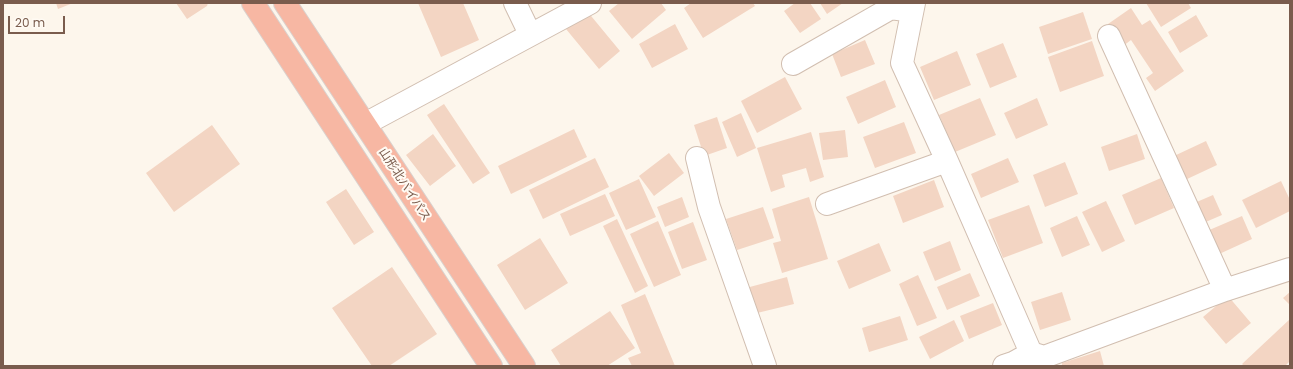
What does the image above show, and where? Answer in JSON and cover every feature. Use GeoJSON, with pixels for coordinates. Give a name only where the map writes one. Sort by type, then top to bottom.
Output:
{"type":"FeatureCollection","features":[{"type":"Feature","properties":{"kind":"highway"},"geometry":{"type":"LineString","coordinates":[[253,3],[491,366]]}},
{"type":"Feature","properties":{"kind":"highway","name":"山形北バイパス"},"geometry":{"type":"LineString","coordinates":[[285,3],[524,366]]}},
{"type":"Feature","properties":{"kind":"lane"},"geometry":{"type":"LineString","coordinates":[[515,3],[530,34]]}},
{"type":"Feature","properties":{"kind":"lane"},"geometry":{"type":"LineString","coordinates":[[364,124],[590,3]]}},
{"type":"Feature","properties":{"kind":"lane"},"geometry":{"type":"LineString","coordinates":[[793,64],[891,8],[913,7],[902,63],[947,161],[1015,362],[1044,357],[1226,290],[1290,269]]}},
{"type":"Feature","properties":{"kind":"lane"},"geometry":{"type":"LineString","coordinates":[[1109,36],[1226,290]]}},
{"type":"Feature","properties":{"kind":"lane"},"geometry":{"type":"LineString","coordinates":[[697,158],[709,207],[764,366]]}},
{"type":"Feature","properties":{"kind":"lane"},"geometry":{"type":"LineString","coordinates":[[826,204],[947,161]]}},
{"type":"Feature","properties":{"kind":"building"},"geometry":{"type":"Polygon","coordinates":[[[56,3],[73,3],[58,9],[56,3]]]}},
{"type":"Feature","properties":{"kind":"building"},"geometry":{"type":"Polygon","coordinates":[[[176,3],[208,3],[207,6],[187,19],[176,3]]]}},
{"type":"Feature","properties":{"kind":"building"},"geometry":{"type":"Polygon","coordinates":[[[418,3],[463,3],[479,40],[441,57],[418,3]]]}},
{"type":"Feature","properties":{"kind":"building"},"geometry":{"type":"Polygon","coordinates":[[[619,3],[661,3],[666,10],[632,39],[609,11],[619,3]]]}},
{"type":"Feature","properties":{"kind":"building"},"geometry":{"type":"Polygon","coordinates":[[[691,3],[753,3],[755,6],[703,38],[684,8],[691,3]]]}},
{"type":"Feature","properties":{"kind":"building"},"geometry":{"type":"Polygon","coordinates":[[[795,3],[810,3],[821,19],[800,33],[784,11],[795,3]]]}},
{"type":"Feature","properties":{"kind":"building"},"geometry":{"type":"Polygon","coordinates":[[[820,3],[843,3],[827,14],[820,3]]]}},
{"type":"Feature","properties":{"kind":"building"},"geometry":{"type":"Polygon","coordinates":[[[1146,3],[1188,3],[1191,8],[1161,27],[1146,3]]]}},
{"type":"Feature","properties":{"kind":"building"},"geometry":{"type":"Polygon","coordinates":[[[1131,8],[1142,25],[1150,20],[1184,71],[1155,91],[1146,78],[1153,73],[1131,40],[1123,46],[1108,24],[1131,8]]]}},
{"type":"Feature","properties":{"kind":"building"},"geometry":{"type":"Polygon","coordinates":[[[587,11],[620,51],[599,69],[566,29],[587,11]]]}},
{"type":"Feature","properties":{"kind":"building"},"geometry":{"type":"Polygon","coordinates":[[[1083,12],[1092,39],[1048,54],[1039,27],[1083,12]]]}},
{"type":"Feature","properties":{"kind":"building"},"geometry":{"type":"Polygon","coordinates":[[[1196,15],[1208,36],[1180,53],[1168,32],[1196,15]]]}},
{"type":"Feature","properties":{"kind":"building"},"geometry":{"type":"Polygon","coordinates":[[[675,24],[688,49],[652,68],[639,44],[675,24]]]}},
{"type":"Feature","properties":{"kind":"building"},"geometry":{"type":"Polygon","coordinates":[[[865,40],[875,64],[841,77],[832,54],[865,40]]]}},
{"type":"Feature","properties":{"kind":"building"},"geometry":{"type":"Polygon","coordinates":[[[1092,41],[1104,76],[1060,92],[1048,57],[1092,41]]]}},
{"type":"Feature","properties":{"kind":"building"},"geometry":{"type":"Polygon","coordinates":[[[1003,43],[1017,77],[990,88],[976,54],[1003,43]]]}},
{"type":"Feature","properties":{"kind":"building"},"geometry":{"type":"Polygon","coordinates":[[[957,51],[971,85],[934,100],[920,67],[957,51]]]}},
{"type":"Feature","properties":{"kind":"building"},"geometry":{"type":"Polygon","coordinates":[[[785,77],[802,109],[757,133],[741,101],[785,77]]]}},
{"type":"Feature","properties":{"kind":"building"},"geometry":{"type":"Polygon","coordinates":[[[885,80],[896,107],[858,124],[846,97],[885,80]]]}},
{"type":"Feature","properties":{"kind":"building"},"geometry":{"type":"Polygon","coordinates":[[[980,98],[996,135],[955,152],[939,115],[980,98]]]}},
{"type":"Feature","properties":{"kind":"building"},"geometry":{"type":"Polygon","coordinates":[[[1037,98],[1048,125],[1016,139],[1004,113],[1037,98]]]}},
{"type":"Feature","properties":{"kind":"building"},"geometry":{"type":"Polygon","coordinates":[[[444,104],[490,173],[473,184],[427,115],[444,104]]]}},
{"type":"Feature","properties":{"kind":"building"},"geometry":{"type":"Polygon","coordinates":[[[741,113],[756,148],[737,157],[722,122],[741,113]]]}},
{"type":"Feature","properties":{"kind":"building"},"geometry":{"type":"Polygon","coordinates":[[[717,117],[727,148],[704,156],[694,125],[717,117]]]}},
{"type":"Feature","properties":{"kind":"building"},"geometry":{"type":"Polygon","coordinates":[[[904,122],[916,153],[875,168],[863,137],[904,122]]]}},
{"type":"Feature","properties":{"kind":"building"},"geometry":{"type":"Polygon","coordinates":[[[212,125],[240,164],[174,212],[146,173],[212,125]]]}},
{"type":"Feature","properties":{"kind":"building"},"geometry":{"type":"Polygon","coordinates":[[[574,129],[587,157],[511,194],[498,166],[574,129]]]}},
{"type":"Feature","properties":{"kind":"building"},"geometry":{"type":"Polygon","coordinates":[[[845,130],[848,157],[823,160],[819,133],[845,130]]]}},
{"type":"Feature","properties":{"kind":"building"},"geometry":{"type":"Polygon","coordinates":[[[811,132],[824,177],[810,182],[806,168],[782,175],[785,187],[771,192],[757,148],[811,132]]]}},
{"type":"Feature","properties":{"kind":"building"},"geometry":{"type":"Polygon","coordinates":[[[433,134],[456,166],[430,186],[406,155],[433,134]]]}},
{"type":"Feature","properties":{"kind":"building"},"geometry":{"type":"Polygon","coordinates":[[[1137,134],[1145,159],[1109,171],[1101,147],[1137,134]]]}},
{"type":"Feature","properties":{"kind":"building"},"geometry":{"type":"Polygon","coordinates":[[[1206,141],[1217,165],[1185,180],[1174,156],[1206,141]]]}},
{"type":"Feature","properties":{"kind":"building"},"geometry":{"type":"Polygon","coordinates":[[[669,153],[684,173],[654,196],[639,176],[669,153]]]}},
{"type":"Feature","properties":{"kind":"building"},"geometry":{"type":"Polygon","coordinates":[[[595,158],[609,187],[543,219],[529,190],[595,158]]]}},
{"type":"Feature","properties":{"kind":"building"},"geometry":{"type":"Polygon","coordinates":[[[1008,158],[1019,182],[981,198],[971,174],[1008,158]]]}},
{"type":"Feature","properties":{"kind":"building"},"geometry":{"type":"Polygon","coordinates":[[[1065,162],[1078,194],[1045,207],[1033,175],[1065,162]]]}},
{"type":"Feature","properties":{"kind":"building"},"geometry":{"type":"Polygon","coordinates":[[[1161,178],[1174,208],[1135,225],[1122,195],[1161,178]]]}},
{"type":"Feature","properties":{"kind":"building"},"geometry":{"type":"Polygon","coordinates":[[[639,179],[656,217],[626,230],[609,193],[639,179]]]}},
{"type":"Feature","properties":{"kind":"building"},"geometry":{"type":"Polygon","coordinates":[[[934,180],[944,207],[903,223],[893,196],[934,180]]]}},
{"type":"Feature","properties":{"kind":"building"},"geometry":{"type":"Polygon","coordinates":[[[1281,181],[1290,200],[1290,211],[1256,228],[1242,200],[1281,181]]]}},
{"type":"Feature","properties":{"kind":"building"},"geometry":{"type":"Polygon","coordinates":[[[346,189],[374,232],[354,245],[326,202],[346,189]]]}},
{"type":"Feature","properties":{"kind":"building"},"geometry":{"type":"Polygon","coordinates":[[[605,194],[615,216],[570,236],[560,214],[605,194]]]}},
{"type":"Feature","properties":{"kind":"building"},"geometry":{"type":"Polygon","coordinates":[[[1213,195],[1222,215],[1201,224],[1192,204],[1213,195]]]}},
{"type":"Feature","properties":{"kind":"building"},"geometry":{"type":"Polygon","coordinates":[[[682,197],[689,217],[665,227],[657,207],[682,197]]]}},
{"type":"Feature","properties":{"kind":"building"},"geometry":{"type":"Polygon","coordinates":[[[809,197],[828,259],[782,273],[773,243],[781,241],[772,209],[809,197]]]}},
{"type":"Feature","properties":{"kind":"building"},"geometry":{"type":"Polygon","coordinates":[[[1106,201],[1125,241],[1102,252],[1082,212],[1106,201]]]}},
{"type":"Feature","properties":{"kind":"building"},"geometry":{"type":"Polygon","coordinates":[[[1029,205],[1043,243],[1003,258],[988,220],[1029,205]]]}},
{"type":"Feature","properties":{"kind":"building"},"geometry":{"type":"Polygon","coordinates":[[[763,207],[774,238],[737,250],[726,219],[763,207]]]}},
{"type":"Feature","properties":{"kind":"building"},"geometry":{"type":"Polygon","coordinates":[[[1077,216],[1090,245],[1062,257],[1050,228],[1077,216]]]}},
{"type":"Feature","properties":{"kind":"building"},"geometry":{"type":"Polygon","coordinates":[[[1242,216],[1252,239],[1217,255],[1207,231],[1242,216]]]}},
{"type":"Feature","properties":{"kind":"building"},"geometry":{"type":"Polygon","coordinates":[[[617,219],[648,286],[635,293],[603,226],[617,219]]]}},
{"type":"Feature","properties":{"kind":"building"},"geometry":{"type":"Polygon","coordinates":[[[658,221],[681,275],[654,287],[630,234],[658,221]]]}},
{"type":"Feature","properties":{"kind":"building"},"geometry":{"type":"Polygon","coordinates":[[[693,222],[707,260],[682,269],[668,232],[693,222]]]}},
{"type":"Feature","properties":{"kind":"building"},"geometry":{"type":"Polygon","coordinates":[[[540,238],[568,283],[525,310],[497,265],[540,238]]]}},
{"type":"Feature","properties":{"kind":"building"},"geometry":{"type":"Polygon","coordinates":[[[950,241],[961,270],[935,281],[923,252],[950,241]]]}},
{"type":"Feature","properties":{"kind":"building"},"geometry":{"type":"Polygon","coordinates":[[[879,243],[891,271],[849,289],[837,261],[879,243]]]}},
{"type":"Feature","properties":{"kind":"building"},"geometry":{"type":"Polygon","coordinates":[[[392,267],[437,334],[389,366],[372,366],[332,308],[392,267]]]}},
{"type":"Feature","properties":{"kind":"building"},"geometry":{"type":"Polygon","coordinates":[[[970,273],[980,296],[947,310],[937,287],[970,273]]]}},
{"type":"Feature","properties":{"kind":"building"},"geometry":{"type":"Polygon","coordinates":[[[918,275],[937,318],[917,326],[899,284],[918,275]]]}},
{"type":"Feature","properties":{"kind":"building"},"geometry":{"type":"Polygon","coordinates":[[[787,277],[794,304],[753,314],[746,288],[787,277]]]}},
{"type":"Feature","properties":{"kind":"building"},"geometry":{"type":"Polygon","coordinates":[[[1062,292],[1071,320],[1040,330],[1031,302],[1062,292]]]}},
{"type":"Feature","properties":{"kind":"building"},"geometry":{"type":"Polygon","coordinates":[[[1290,292],[1290,305],[1283,298],[1290,292]]]}},
{"type":"Feature","properties":{"kind":"building"},"geometry":{"type":"Polygon","coordinates":[[[645,294],[675,366],[632,366],[628,358],[641,353],[621,305],[645,294]]]}},
{"type":"Feature","properties":{"kind":"building"},"geometry":{"type":"Polygon","coordinates":[[[1228,296],[1251,323],[1226,344],[1203,317],[1228,296]]]}},
{"type":"Feature","properties":{"kind":"building"},"geometry":{"type":"Polygon","coordinates":[[[993,303],[1002,325],[969,339],[960,316],[993,303]]]}},
{"type":"Feature","properties":{"kind":"building"},"geometry":{"type":"Polygon","coordinates":[[[610,311],[635,348],[607,366],[561,366],[551,350],[610,311]]]}},
{"type":"Feature","properties":{"kind":"building"},"geometry":{"type":"Polygon","coordinates":[[[900,316],[908,340],[869,352],[862,328],[900,316]]]}},
{"type":"Feature","properties":{"kind":"building"},"geometry":{"type":"Polygon","coordinates":[[[1290,319],[1290,361],[1285,366],[1244,366],[1242,364],[1290,319]]]}},
{"type":"Feature","properties":{"kind":"building"},"geometry":{"type":"Polygon","coordinates":[[[954,320],[964,341],[930,359],[919,337],[954,320]]]}},
{"type":"Feature","properties":{"kind":"building"},"geometry":{"type":"Polygon","coordinates":[[[1100,351],[1104,366],[1062,366],[1062,363],[1100,351]]]}}]}
